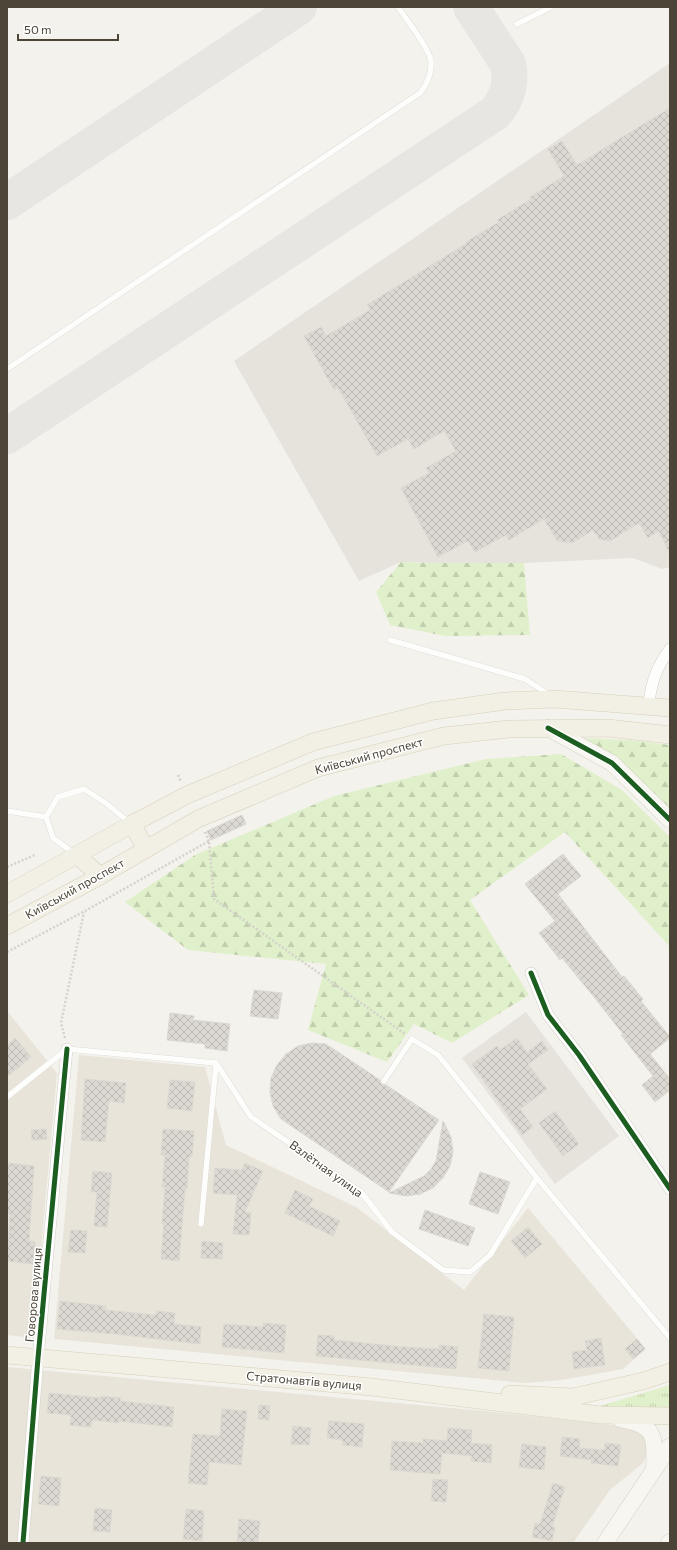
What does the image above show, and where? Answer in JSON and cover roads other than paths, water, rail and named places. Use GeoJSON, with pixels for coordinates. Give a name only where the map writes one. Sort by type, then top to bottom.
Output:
{"type":"FeatureCollection","features":[{"type":"Feature","properties":{"kind":"main road"},"geometry":{"type":"LineString","coordinates":[[555,699],[545,708],[545,718],[548,728],[612,762],[670,820]]}},
{"type":"Feature","properties":{"kind":"main road"},"geometry":{"type":"LineString","coordinates":[[7,894],[132,824],[187,796],[313,742],[433,711],[505,701],[555,699],[662,707]]}},
{"type":"Feature","properties":{"kind":"main road"},"geometry":{"type":"LineString","coordinates":[[505,701],[516,708],[517,719],[509,729]]}},
{"type":"Feature","properties":{"kind":"main road","name":"Київський проспект"},"geometry":{"type":"LineString","coordinates":[[7,926],[212,813],[318,768],[444,736],[509,729],[608,728],[670,735]]}},
{"type":"Feature","properties":{"kind":"main road"},"geometry":{"type":"LineString","coordinates":[[132,824],[146,849]]}},
{"type":"Feature","properties":{"kind":"main road"},"geometry":{"type":"LineString","coordinates":[[77,855],[100,876]]}},
{"type":"Feature","properties":{"kind":"main road","name":"Стратонавтів вулиця"},"geometry":{"type":"LineString","coordinates":[[7,1355],[372,1387],[601,1415],[670,1416]]}},
{"type":"Feature","properties":{"kind":"main road"},"geometry":{"type":"LineString","coordinates":[[372,1387],[572,1397],[643,1381],[670,1372]]}},
{"type":"Feature","properties":{"kind":"main road"},"geometry":{"type":"LineString","coordinates":[[601,1415],[637,1422],[648,1429],[655,1442],[654,1470]]}},
{"type":"Feature","properties":{"kind":"main road"},"geometry":{"type":"LineString","coordinates":[[604,1543],[670,1446]]}},
{"type":"Feature","properties":{"kind":"street"},"geometry":{"type":"LineString","coordinates":[[662,707],[653,679],[660,662],[670,649]]}},
{"type":"Feature","properties":{"kind":"street"},"geometry":{"type":"LineString","coordinates":[[531,973],[548,1015],[579,1055],[670,1188]]}},
{"type":"Feature","properties":{"kind":"street","name":"Говорова вулиця"},"geometry":{"type":"LineString","coordinates":[[23,1543],[38,1358],[67,1049]]}},
{"type":"Feature","properties":{"kind":"lane"},"geometry":{"type":"LineString","coordinates":[[7,369],[420,93],[426,85],[430,73],[431,60],[426,49],[398,7]]}},
{"type":"Feature","properties":{"kind":"lane"},"geometry":{"type":"LineString","coordinates":[[517,24],[551,7]]}},
{"type":"Feature","properties":{"kind":"lane"},"geometry":{"type":"LineString","coordinates":[[390,640],[525,679],[555,699]]}},
{"type":"Feature","properties":{"kind":"lane"},"geometry":{"type":"LineString","coordinates":[[77,855],[53,838],[46,817],[58,797],[84,788],[132,824]]}},
{"type":"Feature","properties":{"kind":"lane"},"geometry":{"type":"LineString","coordinates":[[7,811],[46,817]]}},
{"type":"Feature","properties":{"kind":"lane"},"geometry":{"type":"LineString","coordinates":[[384,1080],[412,1039],[438,1055],[537,1178],[670,1338]]}},
{"type":"Feature","properties":{"kind":"lane"},"geometry":{"type":"LineString","coordinates":[[7,1097],[67,1049],[216,1063],[201,1224]]}},
{"type":"Feature","properties":{"kind":"lane","name":"Взлётная улица"},"geometry":{"type":"LineString","coordinates":[[216,1063],[251,1117],[361,1192],[392,1232],[443,1270],[470,1272],[490,1255],[537,1178]]}}]}
